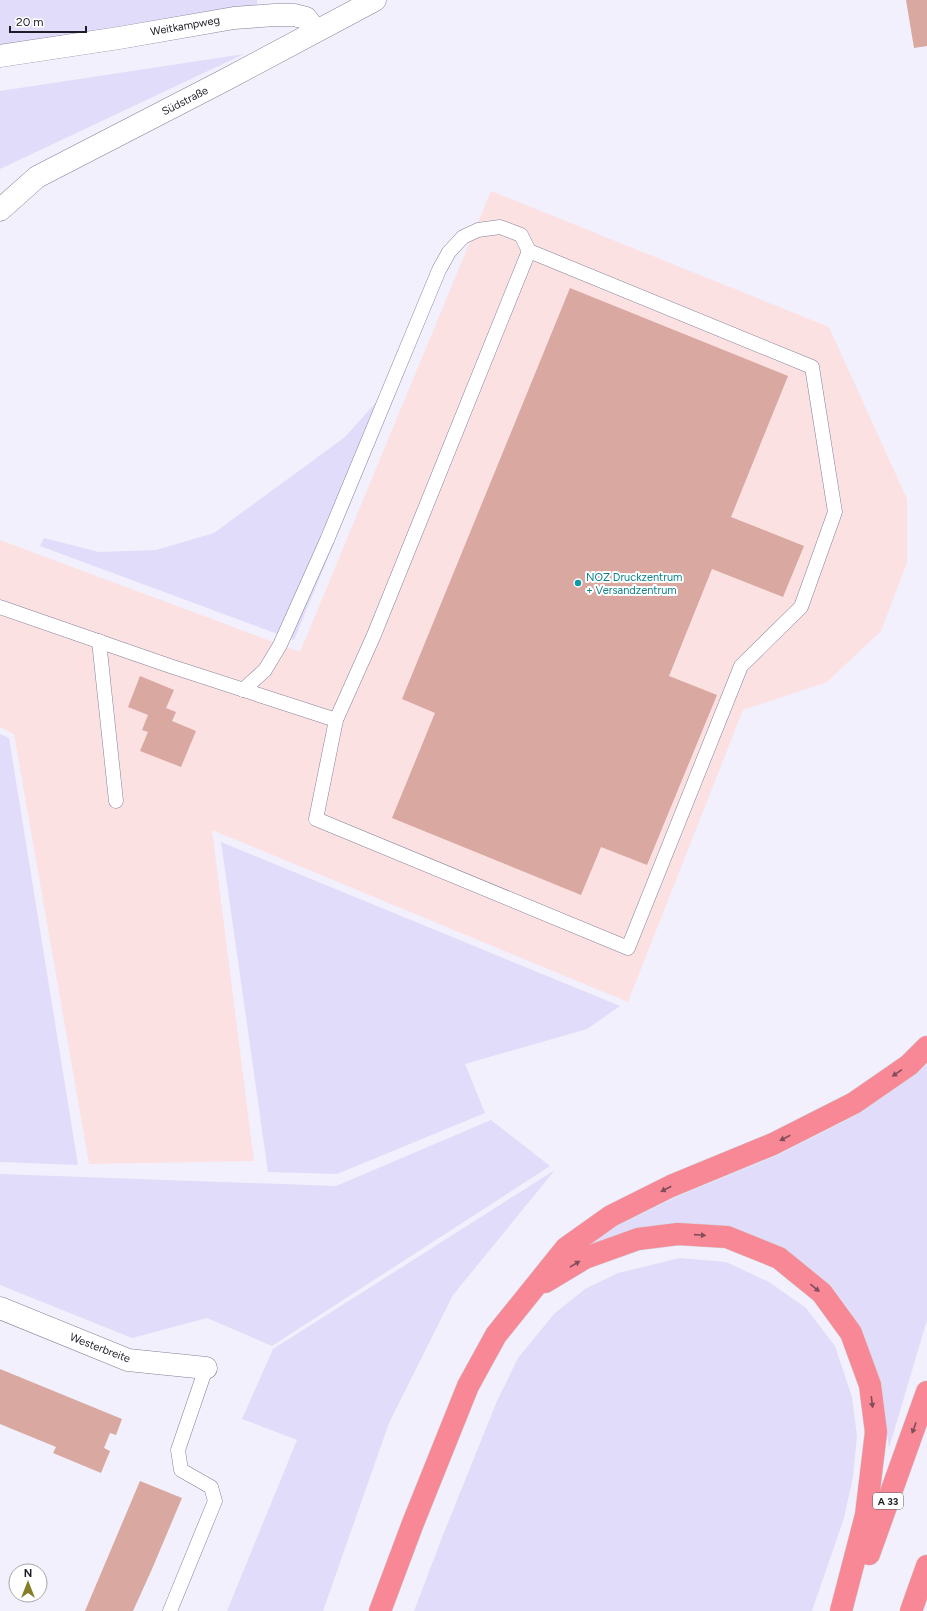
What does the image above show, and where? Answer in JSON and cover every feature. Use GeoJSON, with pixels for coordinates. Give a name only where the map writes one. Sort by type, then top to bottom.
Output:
{"type":"FeatureCollection","features":[{"type":"Feature","properties":{"kind":"highway"},"geometry":{"type":"LineString","coordinates":[[380,1611],[412,1523],[468,1386],[496,1335],[566,1248],[611,1216],[672,1186],[773,1144],[854,1103],[909,1065],[927,1047]]}},
{"type":"Feature","properties":{"kind":"highway"},"geometry":{"type":"LineString","coordinates":[[530,1291],[585,1258],[638,1239],[678,1234],[727,1238],[779,1258],[822,1293],[851,1333],[854,1340],[870,1385],[876,1432],[866,1515],[842,1611]]}},
{"type":"Feature","properties":{"kind":"highway","name":"A 33"},"geometry":{"type":"LineString","coordinates":[[848,1611],[927,1392]]}},
{"type":"Feature","properties":{"kind":"highway"},"geometry":{"type":"LineString","coordinates":[[912,1608],[927,1566]]}},
{"type":"Feature","properties":{"kind":"highway"},"geometry":{"type":"LineString","coordinates":[[912,1608],[927,1582]]}},
{"type":"Feature","properties":{"kind":"street","name":"Südstraße"},"geometry":{"type":"LineString","coordinates":[[0,210],[37,177],[224,81],[375,0]]}},
{"type":"Feature","properties":{"kind":"street","name":"Weitkampweg"},"geometry":{"type":"LineString","coordinates":[[0,56],[247,16],[300,16],[306,18],[316,31]]}},
{"type":"Feature","properties":{"kind":"street","name":"Westerbreite"},"geometry":{"type":"LineString","coordinates":[[0,1308],[128,1360],[206,1368]]}},
{"type":"Feature","properties":{"kind":"lane"},"geometry":{"type":"LineString","coordinates":[[243,690],[265,670],[280,645],[327,540],[439,270],[449,252],[463,237],[478,230],[500,227],[521,236],[529,251],[812,367],[835,512],[801,607],[741,666],[628,948],[316,819],[336,720],[374,635],[529,251]]}},
{"type":"Feature","properties":{"kind":"lane"},"geometry":{"type":"LineString","coordinates":[[0,607],[243,690],[336,720]]}},
{"type":"Feature","properties":{"kind":"lane"},"geometry":{"type":"LineString","coordinates":[[99,641],[116,801]]}},
{"type":"Feature","properties":{"kind":"lane"},"geometry":{"type":"LineString","coordinates":[[170,1611],[215,1501],[211,1486],[181,1470],[178,1450],[206,1368]]}},
{"type":"Feature","properties":{"kind":"shaded area"},"geometry":{"type":"Polygon","coordinates":[[[0,0],[257,0],[258,8],[0,47],[0,0]]]}},
{"type":"Feature","properties":{"kind":"shaded area"},"geometry":{"type":"Polygon","coordinates":[[[244,54],[0,169],[0,91],[244,54]]]}},
{"type":"Feature","properties":{"kind":"shaded area"},"geometry":{"type":"Polygon","coordinates":[[[491,191],[829,327],[907,499],[907,563],[881,631],[827,682],[743,710],[628,1002],[212,830],[254,1161],[89,1164],[14,734],[0,727],[0,540],[300,652],[491,191]]]}},
{"type":"Feature","properties":{"kind":"shaded area"},"geometry":{"type":"Polygon","coordinates":[[[406,369],[294,640],[40,546],[44,538],[99,552],[156,550],[214,533],[345,437],[406,369]]]}},
{"type":"Feature","properties":{"kind":"shaded area"},"geometry":{"type":"Polygon","coordinates":[[[0,734],[9,738],[78,1165],[0,1162],[0,734]]]}},
{"type":"Feature","properties":{"kind":"shaded area"},"geometry":{"type":"Polygon","coordinates":[[[221,842],[620,1006],[587,1029],[465,1064],[485,1113],[337,1174],[268,1172],[221,842]]]}},
{"type":"Feature","properties":{"kind":"shaded area"},"geometry":{"type":"Polygon","coordinates":[[[927,1064],[927,1320],[889,1448],[880,1383],[862,1329],[831,1285],[784,1248],[730,1227],[581,1249],[617,1226],[676,1197],[778,1155],[860,1113],[916,1074],[927,1064]]]}},
{"type":"Feature","properties":{"kind":"shaded area"},"geometry":{"type":"Polygon","coordinates":[[[491,1120],[550,1166],[272,1346],[207,1318],[132,1338],[0,1285],[0,1174],[336,1186],[491,1120]]]}},
{"type":"Feature","properties":{"kind":"shaded area"},"geometry":{"type":"Polygon","coordinates":[[[555,1170],[453,1295],[389,1423],[323,1611],[227,1611],[297,1440],[242,1419],[273,1349],[555,1170]]]}},
{"type":"Feature","properties":{"kind":"shaded area"},"geometry":{"type":"Polygon","coordinates":[[[680,1258],[726,1262],[769,1282],[806,1308],[835,1346],[852,1397],[857,1436],[853,1477],[844,1518],[812,1611],[414,1611],[497,1401],[518,1358],[555,1313],[585,1289],[618,1273],[680,1258]]]}},
{"type":"Feature","properties":{"kind":"building"},"geometry":{"type":"Polygon","coordinates":[[[906,0],[927,0],[927,46],[914,48],[906,0]]]}},
{"type":"Feature","properties":{"kind":"building","name":"NOZ Druckzentrum + Versandzentrum"},"geometry":{"type":"Polygon","coordinates":[[[570,288],[788,376],[731,517],[804,546],[783,597],[712,569],[669,676],[717,695],[647,865],[601,847],[581,895],[392,818],[435,713],[402,699],[570,288]]]}},
{"type":"Feature","properties":{"kind":"building"},"geometry":{"type":"Polygon","coordinates":[[[140,676],[174,690],[166,708],[176,712],[172,721],[196,731],[181,767],[140,751],[148,732],[142,730],[148,715],[128,707],[140,676]]]}},
{"type":"Feature","properties":{"kind":"building"},"geometry":{"type":"Polygon","coordinates":[[[0,1369],[122,1419],[116,1435],[110,1433],[104,1448],[110,1451],[101,1473],[53,1453],[56,1447],[0,1424],[0,1369]]]}},
{"type":"Feature","properties":{"kind":"building"},"geometry":{"type":"Polygon","coordinates":[[[140,1481],[182,1498],[152,1569],[133,1611],[85,1611],[140,1481]]]}},
{"type":"Feature","properties":{"kind":"place","name":"NOZ Druckzentrum + Versandzentrum"},"geometry":{"type":"Point","coordinates":[578,583]}}]}
